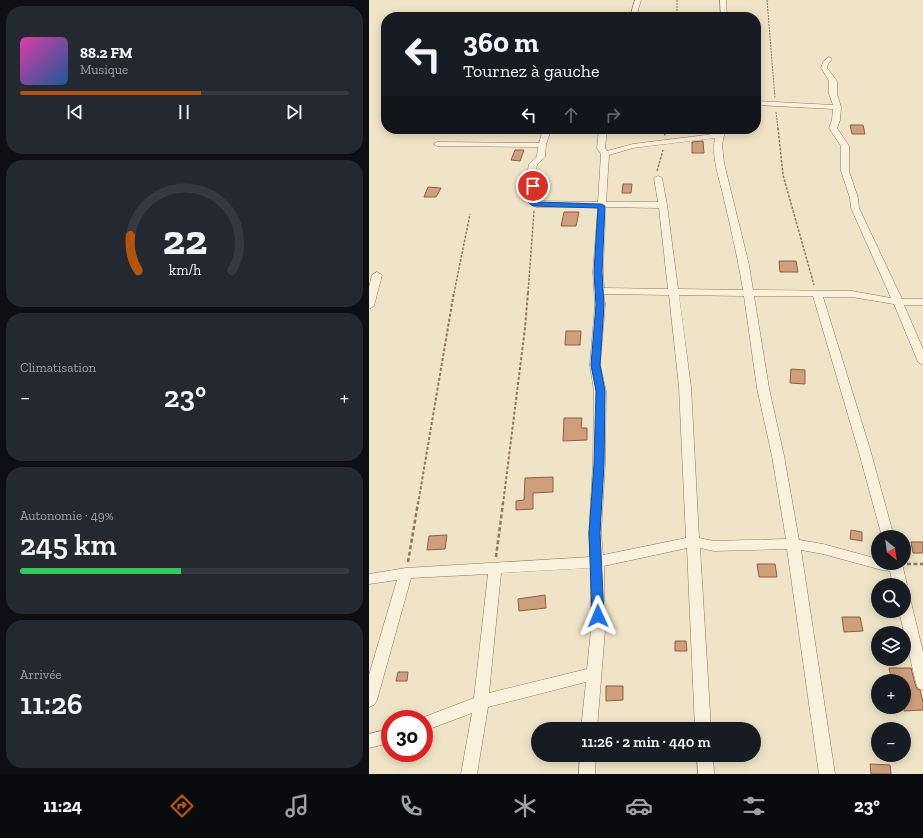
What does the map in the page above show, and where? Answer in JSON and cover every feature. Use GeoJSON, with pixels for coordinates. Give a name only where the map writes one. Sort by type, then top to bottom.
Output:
{"type":"FeatureCollection","features":[{"type":"Feature","properties":{"kind":"street"},"geometry":{"type":"LineString","coordinates":[[634,12],[638,0]]}},
{"type":"Feature","properties":{"kind":"street"},"geometry":{"type":"LineString","coordinates":[[723,0],[724,12]]}},
{"type":"Feature","properties":{"kind":"street"},"geometry":{"type":"LineString","coordinates":[[829,59],[825,63],[824,68],[833,81],[833,94],[837,107],[837,120],[833,128],[845,146],[845,171],[854,198],[855,208],[898,302],[923,362]]}},
{"type":"Feature","properties":{"kind":"street"},"geometry":{"type":"LineString","coordinates":[[761,103],[837,107]]}},
{"type":"Feature","properties":{"kind":"street"},"geometry":{"type":"LineString","coordinates":[[545,134],[542,145],[541,157],[533,164],[531,175],[533,181],[529,195],[532,201],[536,204],[601,206],[663,205]]}},
{"type":"Feature","properties":{"kind":"street"},"geometry":{"type":"LineString","coordinates":[[590,722],[598,630],[595,533],[599,464],[600,391],[595,365],[600,305],[598,272],[605,154],[601,148],[602,134]]}},
{"type":"Feature","properties":{"kind":"street"},"geometry":{"type":"LineString","coordinates":[[605,154],[630,146],[711,134]]}},
{"type":"Feature","properties":{"kind":"street"},"geometry":{"type":"LineString","coordinates":[[721,134],[718,146],[720,163],[738,236],[749,292],[763,388],[778,456],[793,544],[827,774]]}},
{"type":"Feature","properties":{"kind":"street"},"geometry":{"type":"LineString","coordinates":[[437,144],[542,145]]}},
{"type":"Feature","properties":{"kind":"street"},"geometry":{"type":"LineString","coordinates":[[658,178],[663,205],[685,387],[703,722]]}},
{"type":"Feature","properties":{"kind":"street"},"geometry":{"type":"LineString","coordinates":[[369,306],[377,275]]}},
{"type":"Feature","properties":{"kind":"street"},"geometry":{"type":"LineString","coordinates":[[599,292],[852,294],[898,302],[923,302]]}},
{"type":"Feature","properties":{"kind":"street"},"geometry":{"type":"LineString","coordinates":[[817,294],[886,530]]}},
{"type":"Feature","properties":{"kind":"street"},"geometry":{"type":"LineString","coordinates":[[369,578],[406,573],[597,562],[693,542],[714,546],[793,544],[823,549],[871,562]]}},
{"type":"Feature","properties":{"kind":"street"},"geometry":{"type":"LineString","coordinates":[[469,774],[481,702],[495,568]]}},
{"type":"Feature","properties":{"kind":"street"},"geometry":{"type":"LineString","coordinates":[[369,700],[406,573]]}},
{"type":"Feature","properties":{"kind":"street"},"geometry":{"type":"LineString","coordinates":[[908,618],[923,683]]}},
{"type":"Feature","properties":{"kind":"street"},"geometry":{"type":"LineString","coordinates":[[433,721],[481,702],[593,674]]}},
{"type":"Feature","properties":{"kind":"street"},"geometry":{"type":"LineString","coordinates":[[369,741],[381,738]]}},
{"type":"Feature","properties":{"kind":"street"},"geometry":{"type":"LineString","coordinates":[[587,774],[588,762]]}},
{"type":"Feature","properties":{"kind":"street"},"geometry":{"type":"LineString","coordinates":[[705,762],[706,774]]}},
{"type":"Feature","properties":{"kind":"path"},"geometry":{"type":"LineString","coordinates":[[677,0],[677,12]]}},
{"type":"Feature","properties":{"kind":"path"},"geometry":{"type":"LineString","coordinates":[[767,0],[775,104],[783,175],[817,294]]}},
{"type":"Feature","properties":{"kind":"path"},"geometry":{"type":"LineString","coordinates":[[658,178],[657,168],[665,142],[664,134]]}},
{"type":"Feature","properties":{"kind":"path"},"geometry":{"type":"LineString","coordinates":[[495,568],[525,328],[536,204]]}},
{"type":"Feature","properties":{"kind":"path"},"geometry":{"type":"LineString","coordinates":[[406,573],[456,285],[470,214]]}},
{"type":"Feature","properties":{"kind":"building"},"geometry":{"type":"Polygon","coordinates":[[[850,125],[863,125],[865,134],[852,134],[850,125]]]}},
{"type":"Feature","properties":{"kind":"building"},"geometry":{"type":"Polygon","coordinates":[[[703,141],[704,153],[692,153],[692,142],[703,141]]]}},
{"type":"Feature","properties":{"kind":"building"},"geometry":{"type":"Polygon","coordinates":[[[515,150],[524,150],[520,161],[511,160],[515,150]]]}},
{"type":"Feature","properties":{"kind":"building"},"geometry":{"type":"Polygon","coordinates":[[[623,184],[632,184],[631,193],[622,193],[623,184]]]}},
{"type":"Feature","properties":{"kind":"building"},"geometry":{"type":"Polygon","coordinates":[[[428,187],[441,188],[436,197],[424,197],[428,187]]]}},
{"type":"Feature","properties":{"kind":"building"},"geometry":{"type":"Polygon","coordinates":[[[564,212],[579,212],[576,226],[561,226],[564,212]]]}},
{"type":"Feature","properties":{"kind":"building"},"geometry":{"type":"Polygon","coordinates":[[[779,261],[796,261],[798,272],[780,272],[779,261]]]}},
{"type":"Feature","properties":{"kind":"building"},"geometry":{"type":"Polygon","coordinates":[[[566,331],[581,331],[580,345],[565,345],[566,331]]]}},
{"type":"Feature","properties":{"kind":"building"},"geometry":{"type":"Polygon","coordinates":[[[791,369],[805,370],[805,384],[790,383],[791,369]]]}},
{"type":"Feature","properties":{"kind":"building"},"geometry":{"type":"Polygon","coordinates":[[[564,418],[582,418],[581,428],[587,428],[587,440],[563,441],[564,418]]]}},
{"type":"Feature","properties":{"kind":"building"},"geometry":{"type":"Polygon","coordinates":[[[553,477],[553,492],[533,493],[533,509],[516,510],[516,501],[524,500],[525,478],[553,477]]]}},
{"type":"Feature","properties":{"kind":"building"},"geometry":{"type":"Polygon","coordinates":[[[851,530],[862,532],[862,541],[850,539],[851,530]]]}},
{"type":"Feature","properties":{"kind":"building"},"geometry":{"type":"Polygon","coordinates":[[[447,535],[445,549],[427,550],[429,536],[447,535]]]}},
{"type":"Feature","properties":{"kind":"building"},"geometry":{"type":"Polygon","coordinates":[[[911,542],[923,542],[923,553],[913,553],[911,542]]]}},
{"type":"Feature","properties":{"kind":"building"},"geometry":{"type":"Polygon","coordinates":[[[757,564],[775,564],[777,577],[759,577],[757,564]]]}},
{"type":"Feature","properties":{"kind":"building"},"geometry":{"type":"Polygon","coordinates":[[[545,595],[546,608],[519,611],[518,599],[545,595]]]}},
{"type":"Feature","properties":{"kind":"building"},"geometry":{"type":"Polygon","coordinates":[[[842,617],[860,617],[863,631],[844,632],[842,617]]]}},
{"type":"Feature","properties":{"kind":"building"},"geometry":{"type":"Polygon","coordinates":[[[675,641],[686,641],[687,651],[675,651],[675,641]]]}},
{"type":"Feature","properties":{"kind":"building"},"geometry":{"type":"Polygon","coordinates":[[[889,668],[911,668],[917,689],[920,690],[923,710],[911,711],[911,674],[890,674],[889,668]]]}},
{"type":"Feature","properties":{"kind":"building"},"geometry":{"type":"Polygon","coordinates":[[[398,672],[408,672],[407,681],[396,681],[398,672]]]}},
{"type":"Feature","properties":{"kind":"building"},"geometry":{"type":"Polygon","coordinates":[[[606,686],[623,686],[623,700],[606,701],[606,686]]]}},
{"type":"Feature","properties":{"kind":"building"},"geometry":{"type":"Polygon","coordinates":[[[870,764],[890,765],[891,774],[871,774],[870,764]]]}},
{"type":"Feature","properties":{"kind":"route"},"geometry":{"type":"LineString","coordinates":[[533,186],[529,195],[532,201],[536,204],[601,206],[601,236],[598,272],[600,305],[595,365],[600,387],[599,464],[595,533],[598,578],[598,616]]}}]}
